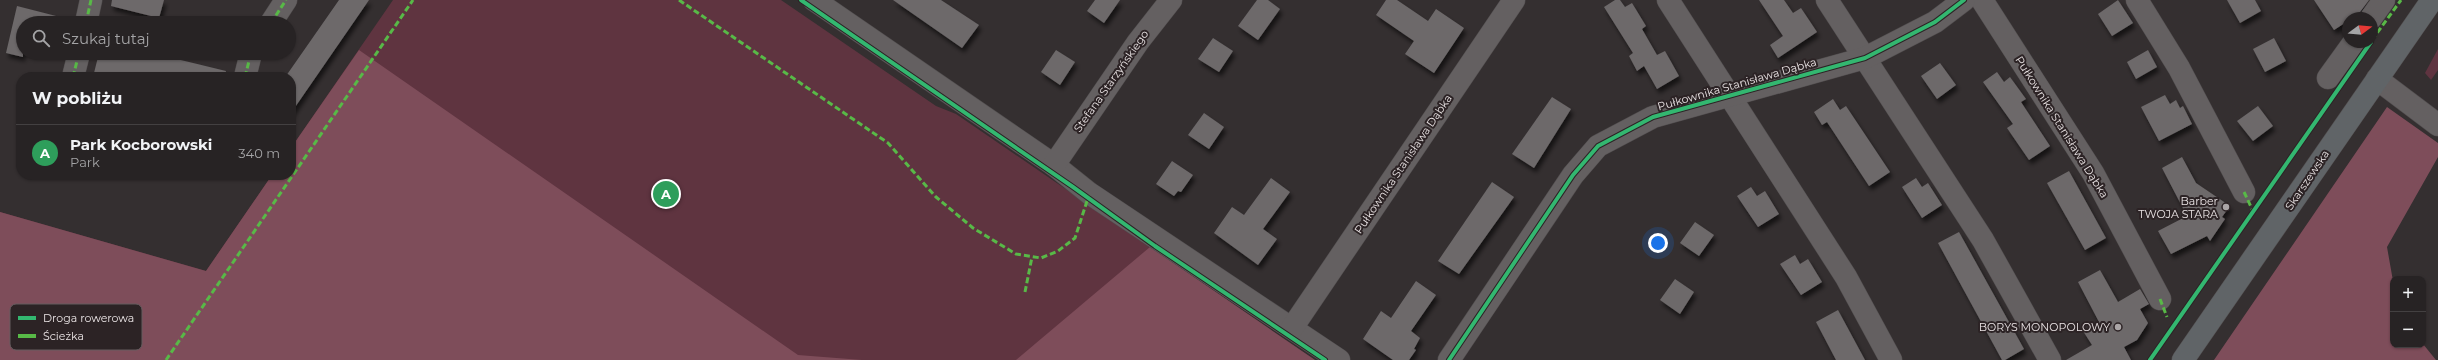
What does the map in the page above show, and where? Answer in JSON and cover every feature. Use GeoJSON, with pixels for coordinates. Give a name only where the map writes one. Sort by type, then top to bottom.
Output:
{"type":"FeatureCollection","features":[{"type":"Feature","properties":{"kind":"main road","name":"Skarszewska"},"geometry":{"type":"LineString","coordinates":[[2183,360],[2432,0]]}},
{"type":"Feature","properties":{"kind":"street"},"geometry":{"type":"LineString","coordinates":[[88,16],[91,0]]}},
{"type":"Feature","properties":{"kind":"street"},"geometry":{"type":"LineString","coordinates":[[276,16],[286,0]]}},
{"type":"Feature","properties":{"kind":"street"},"geometry":{"type":"LineString","coordinates":[[814,0],[1054,164],[1089,193],[1339,360]]}},
{"type":"Feature","properties":{"kind":"street","name":"Stefana Starzyńskiego"},"geometry":{"type":"LineString","coordinates":[[1054,164],[1138,42],[1171,0]]}},
{"type":"Feature","properties":{"kind":"street","name":"Pułkownika Stanisława Dąbka"},"geometry":{"type":"LineString","coordinates":[[1292,328],[1514,0]]}},
{"type":"Feature","properties":{"kind":"street","name":"Pułkownika Stanisława Dąbka"},"geometry":{"type":"LineString","coordinates":[[1668,0],[1728,96],[1846,277],[1891,360]]}},
{"type":"Feature","properties":{"kind":"street"},"geometry":{"type":"LineString","coordinates":[[1828,0],[1983,240],[2050,360]]}},
{"type":"Feature","properties":{"kind":"street","name":"Pułkownika Stanisława Dąbka"},"geometry":{"type":"LineString","coordinates":[[1449,360],[1572,175],[1598,146],[1653,117],[1865,58],[1935,22],[1964,0]]}},
{"type":"Feature","properties":{"kind":"street","name":"Pułkownika Stanisława Dąbka"},"geometry":{"type":"LineString","coordinates":[[1982,0],[2093,173],[2160,299]]}},
{"type":"Feature","properties":{"kind":"street"},"geometry":{"type":"LineString","coordinates":[[2137,0],[2179,68],[2244,192]]}},
{"type":"Feature","properties":{"kind":"street"},"geometry":{"type":"LineString","coordinates":[[2375,12],[2384,0]]}},
{"type":"Feature","properties":{"kind":"street"},"geometry":{"type":"LineString","coordinates":[[2328,78],[2350,48]]}},
{"type":"Feature","properties":{"kind":"street"},"geometry":{"type":"LineString","coordinates":[[74,72],[77,60]]}},
{"type":"Feature","properties":{"kind":"street"},"geometry":{"type":"LineString","coordinates":[[246,72],[249,60]]}},
{"type":"Feature","properties":{"kind":"street"},"geometry":{"type":"LineString","coordinates":[[2377,79],[2438,125]]}},
{"type":"Feature","properties":{"kind":"shaded area"},"geometry":{"type":"Polygon","coordinates":[[[393,0],[781,0],[936,106],[956,114],[1315,360],[0,360],[0,212],[206,271],[269,180],[296,180],[296,141],[393,0]]]}},
{"type":"Feature","properties":{"kind":"shaded area"},"geometry":{"type":"Polygon","coordinates":[[[2438,49],[2438,70],[2431,80],[2425,73],[2438,49]]]}},
{"type":"Feature","properties":{"kind":"shaded area"},"geometry":{"type":"Polygon","coordinates":[[[359,50],[798,355],[862,360],[0,360],[0,212],[206,271],[269,180],[296,180],[296,141],[359,50]]]}},
{"type":"Feature","properties":{"kind":"shaded area"},"geometry":{"type":"Polygon","coordinates":[[[2387,107],[2438,143],[2438,157],[2387,247],[2392,276],[2390,276],[2390,348],[2426,348],[2436,360],[2214,360],[2387,107]]]}},
{"type":"Feature","properties":{"kind":"shaded area"},"geometry":{"type":"Polygon","coordinates":[[[1150,247],[1315,360],[1016,360],[1150,247]]]}},
{"type":"Feature","properties":{"kind":"building"},"geometry":{"type":"Polygon","coordinates":[[[112,0],[164,0],[160,16],[151,16],[111,6],[112,0]]]}},
{"type":"Feature","properties":{"kind":"building"},"geometry":{"type":"Polygon","coordinates":[[[339,0],[369,0],[296,106],[296,72],[289,72],[339,0]]]}},
{"type":"Feature","properties":{"kind":"building"},"geometry":{"type":"Polygon","coordinates":[[[893,0],[941,0],[979,25],[962,48],[893,0]]]}},
{"type":"Feature","properties":{"kind":"building"},"geometry":{"type":"Polygon","coordinates":[[[1095,0],[1120,0],[1104,23],[1087,11],[1095,0]]]}},
{"type":"Feature","properties":{"kind":"building"},"geometry":{"type":"Polygon","coordinates":[[[1257,0],[1268,0],[1280,9],[1258,40],[1238,26],[1257,0]]]}},
{"type":"Feature","properties":{"kind":"building"},"geometry":{"type":"Polygon","coordinates":[[[1386,0],[1397,0],[1428,21],[1436,9],[1464,28],[1434,73],[1405,54],[1414,41],[1376,15],[1386,0]]]}},
{"type":"Feature","properties":{"kind":"building"},"geometry":{"type":"Polygon","coordinates":[[[1615,0],[1620,0],[1625,7],[1632,3],[1646,26],[1642,29],[1657,55],[1665,51],[1679,76],[1657,89],[1644,66],[1637,71],[1629,56],[1633,53],[1604,7],[1615,0]]]}},
{"type":"Feature","properties":{"kind":"building"},"geometry":{"type":"Polygon","coordinates":[[[1759,0],[1784,0],[1793,13],[1801,8],[1817,32],[1778,58],[1770,45],[1783,36],[1759,0]]]}},
{"type":"Feature","properties":{"kind":"building"},"geometry":{"type":"Polygon","coordinates":[[[2118,0],[2133,23],[2112,36],[2098,14],[2118,0]]]}},
{"type":"Feature","properties":{"kind":"building"},"geometry":{"type":"Polygon","coordinates":[[[2227,0],[2255,0],[2261,11],[2240,23],[2227,0]]]}},
{"type":"Feature","properties":{"kind":"building"},"geometry":{"type":"Polygon","coordinates":[[[2314,0],[2369,0],[2360,12],[2342,12],[2342,25],[2334,30],[2314,0]]]}},
{"type":"Feature","properties":{"kind":"building"},"geometry":{"type":"Polygon","coordinates":[[[17,6],[56,16],[16,16],[16,55],[6,53],[17,6]]]}},
{"type":"Feature","properties":{"kind":"building"},"geometry":{"type":"Polygon","coordinates":[[[1213,38],[1233,51],[1219,72],[1198,59],[1213,38]]]}},
{"type":"Feature","properties":{"kind":"building"},"geometry":{"type":"Polygon","coordinates":[[[2274,38],[2286,61],[2265,72],[2253,49],[2274,38]]]}},
{"type":"Feature","properties":{"kind":"building"},"geometry":{"type":"Polygon","coordinates":[[[1056,50],[1075,62],[1060,85],[1041,72],[1056,50]]]}},
{"type":"Feature","properties":{"kind":"building"},"geometry":{"type":"Polygon","coordinates":[[[2148,50],[2157,67],[2136,79],[2127,62],[2148,50]]]}},
{"type":"Feature","properties":{"kind":"building"},"geometry":{"type":"Polygon","coordinates":[[[97,60],[181,60],[226,71],[226,72],[94,72],[97,60]]]}},
{"type":"Feature","properties":{"kind":"building"},"geometry":{"type":"Polygon","coordinates":[[[1940,63],[1956,85],[1937,99],[1921,76],[1940,63]]]}},
{"type":"Feature","properties":{"kind":"building"},"geometry":{"type":"Polygon","coordinates":[[[1997,72],[2004,82],[2010,77],[2026,99],[2021,102],[2050,146],[2029,160],[2007,128],[2013,124],[1983,82],[1997,72]]]}},
{"type":"Feature","properties":{"kind":"building"},"geometry":{"type":"Polygon","coordinates":[[[2165,95],[2170,104],[2176,100],[2180,108],[2183,106],[2192,124],[2159,141],[2141,107],[2165,95]]]}},
{"type":"Feature","properties":{"kind":"building"},"geometry":{"type":"Polygon","coordinates":[[[1552,97],[1571,109],[1534,168],[1512,154],[1552,97]]]}},
{"type":"Feature","properties":{"kind":"building"},"geometry":{"type":"Polygon","coordinates":[[[1833,99],[1840,110],[1846,106],[1890,172],[1869,186],[1827,122],[1822,125],[1814,112],[1833,99]]]}},
{"type":"Feature","properties":{"kind":"building"},"geometry":{"type":"Polygon","coordinates":[[[2258,106],[2273,126],[2253,141],[2237,121],[2258,106]]]}},
{"type":"Feature","properties":{"kind":"building"},"geometry":{"type":"Polygon","coordinates":[[[1204,113],[1224,127],[1209,149],[1188,135],[1204,113]]]}},
{"type":"Feature","properties":{"kind":"building"},"geometry":{"type":"Polygon","coordinates":[[[2182,157],[2196,183],[2230,206],[2222,217],[2225,219],[2210,241],[2207,236],[2171,254],[2158,231],[2187,216],[2162,168],[2182,157]]]}},
{"type":"Feature","properties":{"kind":"building"},"geometry":{"type":"Polygon","coordinates":[[[1172,161],[1193,175],[1181,192],[1178,191],[1174,196],[1156,184],[1172,161]]]}},
{"type":"Feature","properties":{"kind":"building"},"geometry":{"type":"Polygon","coordinates":[[[2069,171],[2106,238],[2085,250],[2047,183],[2069,171]]]}},
{"type":"Feature","properties":{"kind":"building"},"geometry":{"type":"Polygon","coordinates":[[[1271,178],[1290,192],[1263,229],[1277,239],[1258,265],[1214,233],[1232,207],[1244,215],[1271,178]]]}},
{"type":"Feature","properties":{"kind":"building"},"geometry":{"type":"Polygon","coordinates":[[[1916,178],[1922,187],[1928,183],[1942,205],[1922,218],[1902,187],[1916,178]]]}},
{"type":"Feature","properties":{"kind":"building"},"geometry":{"type":"Polygon","coordinates":[[[1492,182],[1514,197],[1459,274],[1438,261],[1492,182]]]}},
{"type":"Feature","properties":{"kind":"building"},"geometry":{"type":"Polygon","coordinates":[[[1751,187],[1757,196],[1765,191],[1779,214],[1758,227],[1737,196],[1751,187]]]}},
{"type":"Feature","properties":{"kind":"building"},"geometry":{"type":"Polygon","coordinates":[[[1695,222],[1714,235],[1699,256],[1680,243],[1695,222]]]}},
{"type":"Feature","properties":{"kind":"building"},"geometry":{"type":"Polygon","coordinates":[[[1959,232],[2024,349],[2005,360],[2002,360],[1938,243],[1959,232]]]}},
{"type":"Feature","properties":{"kind":"building"},"geometry":{"type":"Polygon","coordinates":[[[1795,255],[1800,264],[1808,259],[1822,282],[1801,295],[1780,264],[1795,255]]]}},
{"type":"Feature","properties":{"kind":"building"},"geometry":{"type":"Polygon","coordinates":[[[2100,270],[2118,302],[2140,289],[2149,304],[2140,309],[2148,323],[2137,340],[2124,347],[2131,360],[2066,360],[2092,345],[2083,331],[2099,322],[2078,282],[2100,270]]]}},
{"type":"Feature","properties":{"kind":"building"},"geometry":{"type":"Polygon","coordinates":[[[1675,279],[1694,292],[1680,314],[1660,300],[1675,279]]]}},
{"type":"Feature","properties":{"kind":"building"},"geometry":{"type":"Polygon","coordinates":[[[1416,281],[1436,295],[1411,331],[1420,338],[1414,349],[1416,350],[1409,360],[1393,360],[1363,339],[1381,311],[1391,318],[1416,281]]]}},
{"type":"Feature","properties":{"kind":"building"},"geometry":{"type":"Polygon","coordinates":[[[1838,310],[1865,360],[1836,360],[1816,322],[1838,310]]]}},
{"type":"Feature","properties":{"kind":"marked path"},"geometry":{"type":"LineString","coordinates":[[88,16],[91,0]]}},
{"type":"Feature","properties":{"kind":"marked path"},"geometry":{"type":"LineString","coordinates":[[276,16],[286,0]]}},
{"type":"Feature","properties":{"kind":"marked path"},"geometry":{"type":"LineString","coordinates":[[296,171],[413,0]]}},
{"type":"Feature","properties":{"kind":"marked path"},"geometry":{"type":"LineString","coordinates":[[679,0],[888,143],[936,197],[973,228],[1016,254],[1041,258],[1058,251],[1075,238],[1089,195]]}},
{"type":"Feature","properties":{"kind":"marked path"},"geometry":{"type":"LineString","coordinates":[[2378,32],[2401,0]]}},
{"type":"Feature","properties":{"kind":"marked path"},"geometry":{"type":"LineString","coordinates":[[74,72],[77,60]]}},
{"type":"Feature","properties":{"kind":"marked path"},"geometry":{"type":"LineString","coordinates":[[246,72],[249,60]]}},
{"type":"Feature","properties":{"kind":"marked path"},"geometry":{"type":"LineString","coordinates":[[166,360],[290,180]]}},
{"type":"Feature","properties":{"kind":"marked path"},"geometry":{"type":"LineString","coordinates":[[2244,192],[2253,211]]}},
{"type":"Feature","properties":{"kind":"marked path"},"geometry":{"type":"LineString","coordinates":[[1025,292],[1032,257]]}},
{"type":"Feature","properties":{"kind":"marked path"},"geometry":{"type":"LineString","coordinates":[[2160,299],[2167,317]]}},
{"type":"Feature","properties":{"kind":"cycle path"},"geometry":{"type":"LineString","coordinates":[[801,0],[1073,187],[1155,246],[1325,360]]}},
{"type":"Feature","properties":{"kind":"cycle path"},"geometry":{"type":"LineString","coordinates":[[1449,360],[1573,175],[1598,146],[1653,117],[1865,58],[1935,22],[1964,0]]}},
{"type":"Feature","properties":{"kind":"cycle path"},"geometry":{"type":"LineString","coordinates":[[2150,360],[2367,48]]}},
{"type":"Feature","properties":{"kind":"place","name":"Park Kocborowski"},"geometry":{"type":"Point","coordinates":[666,194]}},
{"type":"Feature","properties":{"kind":"place","name":"Barber TWOJA STARA"},"geometry":{"type":"Point","coordinates":[2226,207]}},
{"type":"Feature","properties":{"kind":"place","name":"BORYS MONOPOLOWY"},"geometry":{"type":"Point","coordinates":[2118,327]}}]}
